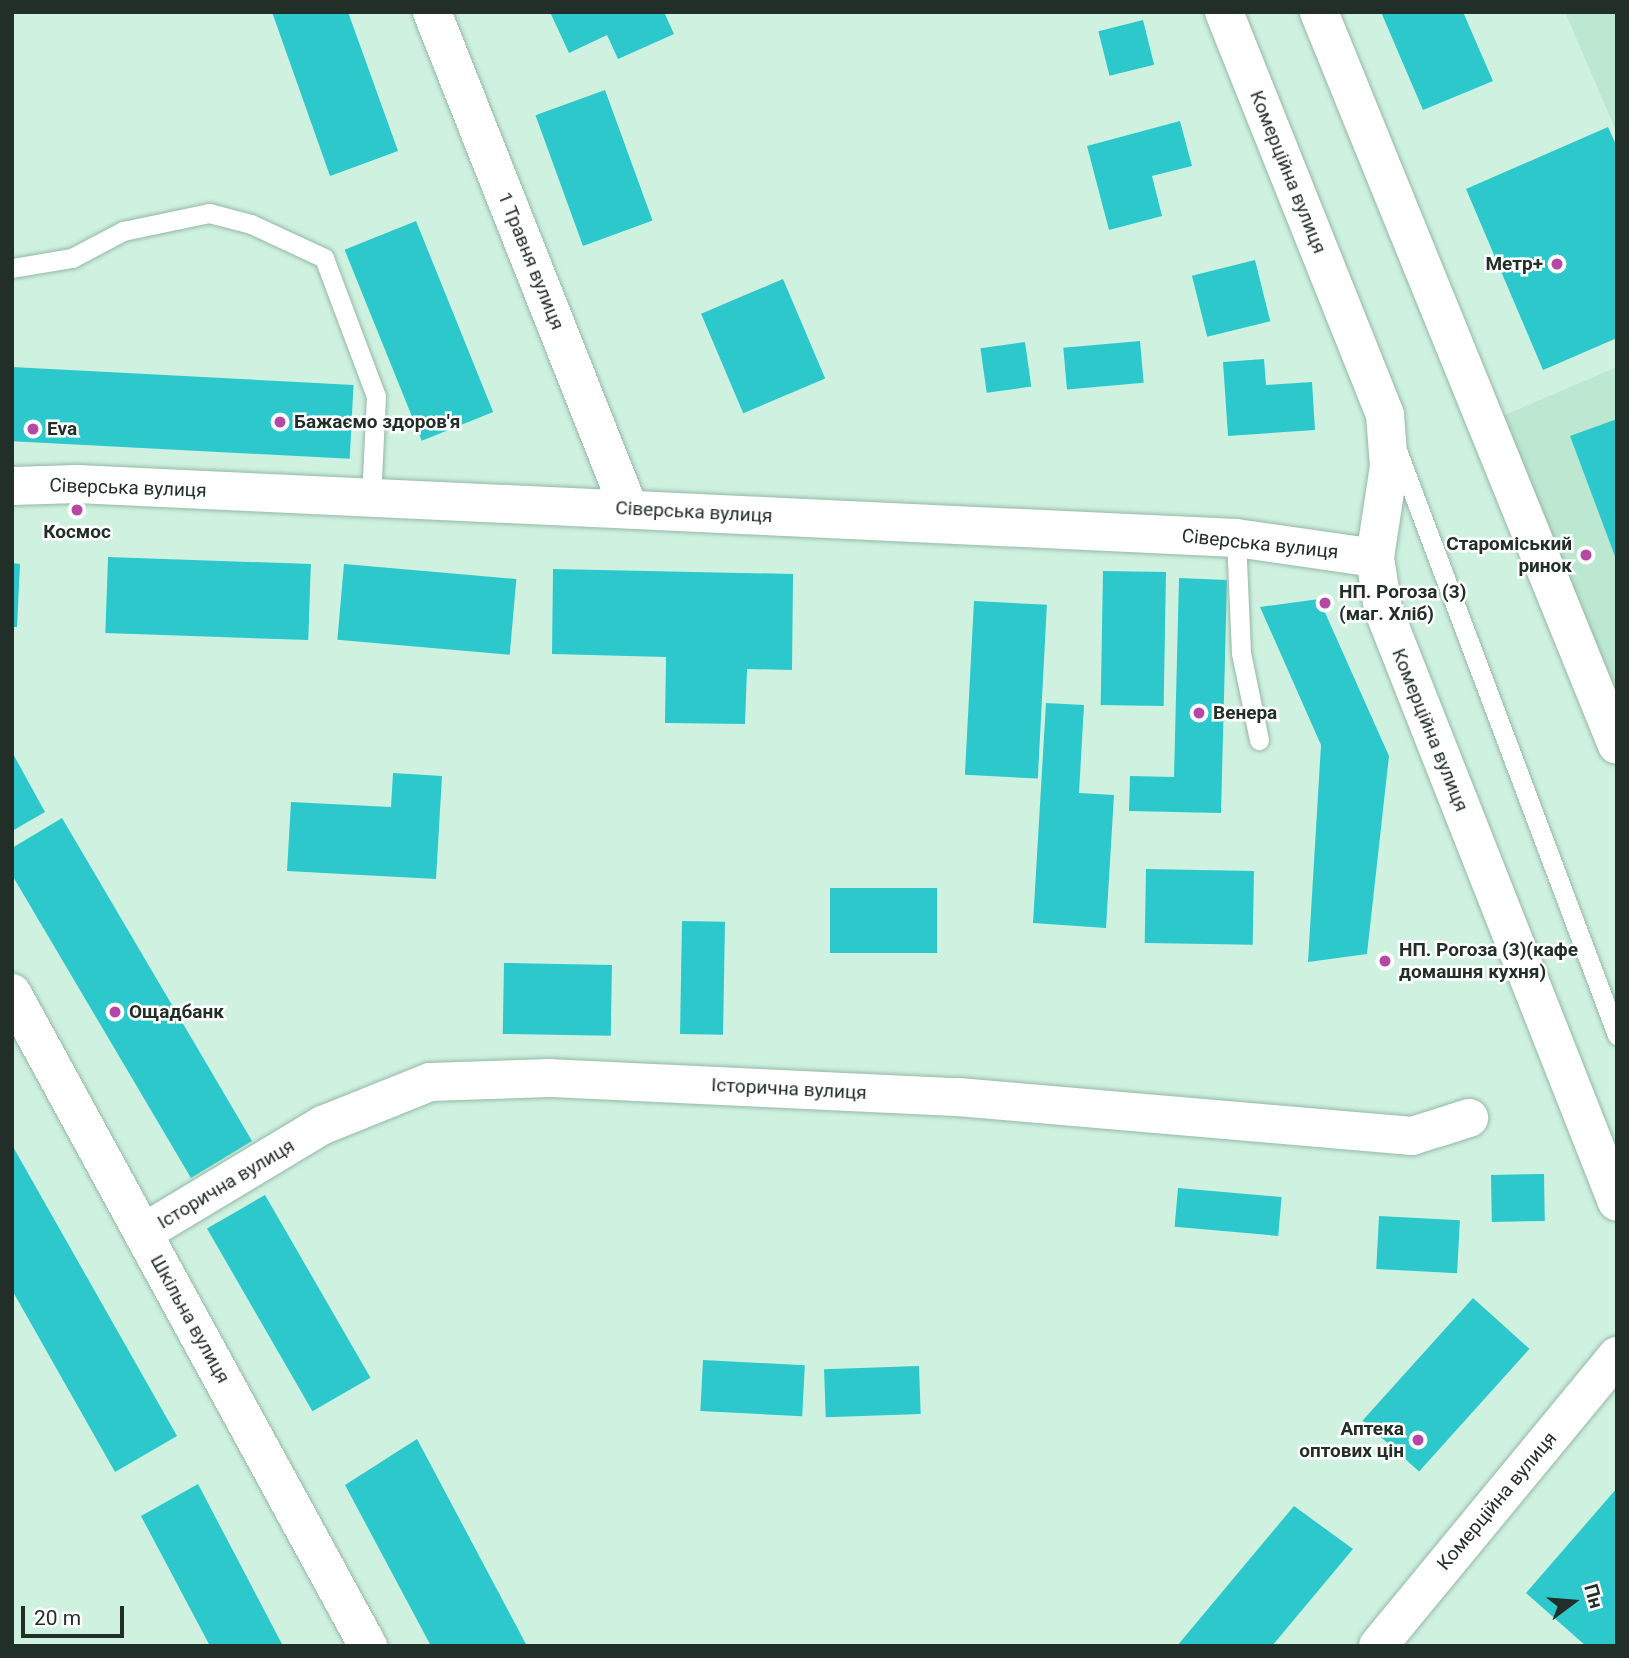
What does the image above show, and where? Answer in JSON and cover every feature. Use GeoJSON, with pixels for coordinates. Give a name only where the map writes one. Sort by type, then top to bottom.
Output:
{"type":"FeatureCollection","features":[{"type":"Feature","properties":{"kind":"street","name":"1 Травня вулиця"},"geometry":{"type":"LineString","coordinates":[[432,12],[629,509]]}},
{"type":"Feature","properties":{"kind":"street","name":"Комерційна вулиця"},"geometry":{"type":"LineString","coordinates":[[1224,12],[1385,415],[1389,466],[1375,558],[1391,632],[1617,1202]]}},
{"type":"Feature","properties":{"kind":"street"},"geometry":{"type":"LineString","coordinates":[[1319,12],[1617,745]]}},
{"type":"Feature","properties":{"kind":"street","name":"Сіверська вулиця"},"geometry":{"type":"LineString","coordinates":[[12,486],[371,498],[1236,538],[1375,558]]}},
{"type":"Feature","properties":{"kind":"street","name":"Шкільна вулиця"},"geometry":{"type":"LineString","coordinates":[[12,993],[368,1646]]}},
{"type":"Feature","properties":{"kind":"street","name":"Історична вулиця"},"geometry":{"type":"LineString","coordinates":[[143,1233],[323,1125],[430,1082],[551,1078],[958,1097],[1412,1136],[1469,1118]]}},
{"type":"Feature","properties":{"kind":"street","name":"Комерційна вулиця"},"geometry":{"type":"LineString","coordinates":[[1377,1646],[1617,1356]]}},
{"type":"Feature","properties":{"kind":"lane"},"geometry":{"type":"LineString","coordinates":[[12,268],[72,258],[123,231],[209,214],[251,224],[324,258],[376,396],[371,498]]}},
{"type":"Feature","properties":{"kind":"lane"},"geometry":{"type":"LineString","coordinates":[[1385,415],[1446,591],[1617,1035]]}},
{"type":"Feature","properties":{"kind":"lane"},"geometry":{"type":"LineString","coordinates":[[1236,538],[1241,653],[1259,740]]}},
{"type":"Feature","properties":{"kind":"shaded area"},"geometry":{"type":"Polygon","coordinates":[[[1565,12],[1617,12],[1617,133],[1565,12]]]}},
{"type":"Feature","properties":{"kind":"shaded area","name":"Староміський ринок"},"geometry":{"type":"Polygon","coordinates":[[[1617,367],[1617,690],[1493,420],[1617,367]]]}},
{"type":"Feature","properties":{"kind":"building"},"geometry":{"type":"Polygon","coordinates":[[[272,12],[348,12],[398,151],[330,176],[272,12]]]}},
{"type":"Feature","properties":{"kind":"building"},"geometry":{"type":"Polygon","coordinates":[[[550,12],[664,12],[674,34],[618,59],[607,35],[569,53],[550,12]]]}},
{"type":"Feature","properties":{"kind":"building"},"geometry":{"type":"Polygon","coordinates":[[[1381,12],[1463,12],[1493,81],[1423,110],[1381,12]]]}},
{"type":"Feature","properties":{"kind":"building"},"geometry":{"type":"Polygon","coordinates":[[[1143,20],[1154,65],[1109,76],[1098,31],[1143,20]]]}},
{"type":"Feature","properties":{"kind":"building"},"geometry":{"type":"Polygon","coordinates":[[[605,90],[653,221],[583,246],[535,115],[605,90]]]}},
{"type":"Feature","properties":{"kind":"building"},"geometry":{"type":"Polygon","coordinates":[[[1180,121],[1192,166],[1152,176],[1162,216],[1109,230],[1087,146],[1180,121]]]}},
{"type":"Feature","properties":{"kind":"building","name":"Метр+"},"geometry":{"type":"Polygon","coordinates":[[[1608,127],[1617,147],[1617,338],[1543,370],[1466,189],[1608,127]]]}},
{"type":"Feature","properties":{"kind":"building"},"geometry":{"type":"Polygon","coordinates":[[[416,221],[493,412],[422,441],[345,250],[416,221]]]}},
{"type":"Feature","properties":{"kind":"building"},"geometry":{"type":"Polygon","coordinates":[[[1255,260],[1270,321],[1207,337],[1192,276],[1255,260]]]}},
{"type":"Feature","properties":{"kind":"building"},"geometry":{"type":"Polygon","coordinates":[[[783,279],[825,378],[743,413],[701,314],[783,279]]]}},
{"type":"Feature","properties":{"kind":"building"},"geometry":{"type":"Polygon","coordinates":[[[1140,341],[1144,383],[1067,390],[1063,348],[1140,341]]]}},
{"type":"Feature","properties":{"kind":"building"},"geometry":{"type":"Polygon","coordinates":[[[1025,342],[1031,387],[987,393],[980,348],[1025,342]]]}},
{"type":"Feature","properties":{"kind":"building"},"geometry":{"type":"Polygon","coordinates":[[[1264,359],[1266,385],[1312,382],[1315,430],[1228,436],[1223,362],[1264,359]]]}},
{"type":"Feature","properties":{"kind":"building"},"geometry":{"type":"Polygon","coordinates":[[[12,367],[354,385],[350,459],[12,441],[12,367]]]}},
{"type":"Feature","properties":{"kind":"building"},"geometry":{"type":"Polygon","coordinates":[[[1617,419],[1617,559],[1616,559],[1570,436],[1617,419]]]}},
{"type":"Feature","properties":{"kind":"building"},"geometry":{"type":"Polygon","coordinates":[[[108,557],[311,564],[308,640],[105,633],[108,557]]]}},
{"type":"Feature","properties":{"kind":"building"},"geometry":{"type":"Polygon","coordinates":[[[12,563],[20,564],[17,627],[12,627],[12,563]]]}},
{"type":"Feature","properties":{"kind":"building"},"geometry":{"type":"Polygon","coordinates":[[[344,564],[516,579],[510,655],[337,640],[344,564]]]}},
{"type":"Feature","properties":{"kind":"building"},"geometry":{"type":"Polygon","coordinates":[[[553,569],[793,574],[792,670],[747,669],[745,724],[665,723],[666,657],[552,654],[553,569]]]}},
{"type":"Feature","properties":{"kind":"building"},"geometry":{"type":"Polygon","coordinates":[[[1103,571],[1166,572],[1164,706],[1101,705],[1103,571]]]}},
{"type":"Feature","properties":{"kind":"building"},"geometry":{"type":"Polygon","coordinates":[[[1179,578],[1227,580],[1221,813],[1129,811],[1130,776],[1174,777],[1179,578]]]}},
{"type":"Feature","properties":{"kind":"building"},"geometry":{"type":"Polygon","coordinates":[[[1319,599],[1389,756],[1367,954],[1308,962],[1321,745],[1260,607],[1319,599]]]}},
{"type":"Feature","properties":{"kind":"building"},"geometry":{"type":"Polygon","coordinates":[[[974,601],[1047,605],[1038,779],[965,775],[974,601]]]}},
{"type":"Feature","properties":{"kind":"building"},"geometry":{"type":"Polygon","coordinates":[[[1046,703],[1084,705],[1079,793],[1114,795],[1106,928],[1033,923],[1046,703]]]}},
{"type":"Feature","properties":{"kind":"building"},"geometry":{"type":"Polygon","coordinates":[[[12,752],[45,812],[12,831],[12,752]]]}},
{"type":"Feature","properties":{"kind":"building"},"geometry":{"type":"Polygon","coordinates":[[[393,773],[442,776],[436,879],[287,871],[291,802],[391,807],[393,773]]]}},
{"type":"Feature","properties":{"kind":"building"},"geometry":{"type":"Polygon","coordinates":[[[62,818],[252,1141],[191,1178],[12,875],[12,848],[62,818]]]}},
{"type":"Feature","properties":{"kind":"building"},"geometry":{"type":"Polygon","coordinates":[[[1146,869],[1254,871],[1253,945],[1145,943],[1146,869]]]}},
{"type":"Feature","properties":{"kind":"building"},"geometry":{"type":"Polygon","coordinates":[[[830,888],[937,888],[937,953],[830,953],[830,888]]]}},
{"type":"Feature","properties":{"kind":"building"},"geometry":{"type":"Polygon","coordinates":[[[682,921],[725,922],[723,1035],[680,1034],[682,921]]]}},
{"type":"Feature","properties":{"kind":"building"},"geometry":{"type":"Polygon","coordinates":[[[504,963],[612,965],[611,1036],[503,1034],[504,963]]]}},
{"type":"Feature","properties":{"kind":"building"},"geometry":{"type":"Polygon","coordinates":[[[12,1145],[177,1436],[115,1472],[12,1290],[12,1145]]]}},
{"type":"Feature","properties":{"kind":"building"},"geometry":{"type":"Polygon","coordinates":[[[1544,1174],[1545,1221],[1492,1222],[1491,1175],[1544,1174]]]}},
{"type":"Feature","properties":{"kind":"building"},"geometry":{"type":"Polygon","coordinates":[[[1178,1188],[1282,1197],[1278,1236],[1175,1227],[1178,1188]]]}},
{"type":"Feature","properties":{"kind":"building"},"geometry":{"type":"Polygon","coordinates":[[[265,1195],[370,1378],[312,1411],[207,1228],[265,1195]]]}},
{"type":"Feature","properties":{"kind":"building"},"geometry":{"type":"Polygon","coordinates":[[[1379,1216],[1460,1220],[1457,1273],[1376,1269],[1379,1216]]]}},
{"type":"Feature","properties":{"kind":"building"},"geometry":{"type":"Polygon","coordinates":[[[1473,1298],[1529,1349],[1419,1471],[1363,1421],[1473,1298]]]}},
{"type":"Feature","properties":{"kind":"building"},"geometry":{"type":"Polygon","coordinates":[[[703,1360],[805,1365],[802,1416],[700,1411],[703,1360]]]}},
{"type":"Feature","properties":{"kind":"building"},"geometry":{"type":"Polygon","coordinates":[[[919,1366],[921,1414],[826,1417],[824,1369],[919,1366]]]}},
{"type":"Feature","properties":{"kind":"building"},"geometry":{"type":"Polygon","coordinates":[[[417,1439],[527,1646],[431,1646],[345,1485],[417,1439]]]}},
{"type":"Feature","properties":{"kind":"building"},"geometry":{"type":"Polygon","coordinates":[[[198,1484],[283,1646],[210,1646],[141,1516],[198,1484]]]}},
{"type":"Feature","properties":{"kind":"building"},"geometry":{"type":"Polygon","coordinates":[[[1617,1488],[1617,1646],[1586,1646],[1526,1593],[1617,1488]]]}},
{"type":"Feature","properties":{"kind":"building"},"geometry":{"type":"Polygon","coordinates":[[[1294,1506],[1353,1549],[1272,1646],[1177,1646],[1294,1506]]]}},
{"type":"Feature","properties":{"kind":"place","name":"Метр+"},"geometry":{"type":"Point","coordinates":[1557,264]}},
{"type":"Feature","properties":{"kind":"place","name":"Бажаємо здоров'я"},"geometry":{"type":"Point","coordinates":[280,422]}},
{"type":"Feature","properties":{"kind":"place","name":"Eva"},"geometry":{"type":"Point","coordinates":[33,429]}},
{"type":"Feature","properties":{"kind":"place","name":"Космос"},"geometry":{"type":"Point","coordinates":[77,510]}},
{"type":"Feature","properties":{"kind":"place","name":"Староміський ринок"},"geometry":{"type":"Point","coordinates":[1586,555]}},
{"type":"Feature","properties":{"kind":"place","name":"НП. Рогоза (3) (маг. Хліб)"},"geometry":{"type":"Point","coordinates":[1325,603]}},
{"type":"Feature","properties":{"kind":"place","name":"Венера"},"geometry":{"type":"Point","coordinates":[1199,713]}},
{"type":"Feature","properties":{"kind":"place","name":"НП. Рогоза (3)(кафе домашня кухня)"},"geometry":{"type":"Point","coordinates":[1385,961]}},
{"type":"Feature","properties":{"kind":"place","name":"Ощадбанк"},"geometry":{"type":"Point","coordinates":[115,1012]}},
{"type":"Feature","properties":{"kind":"place","name":"Аптека оптових цін"},"geometry":{"type":"Point","coordinates":[1418,1440]}}]}
